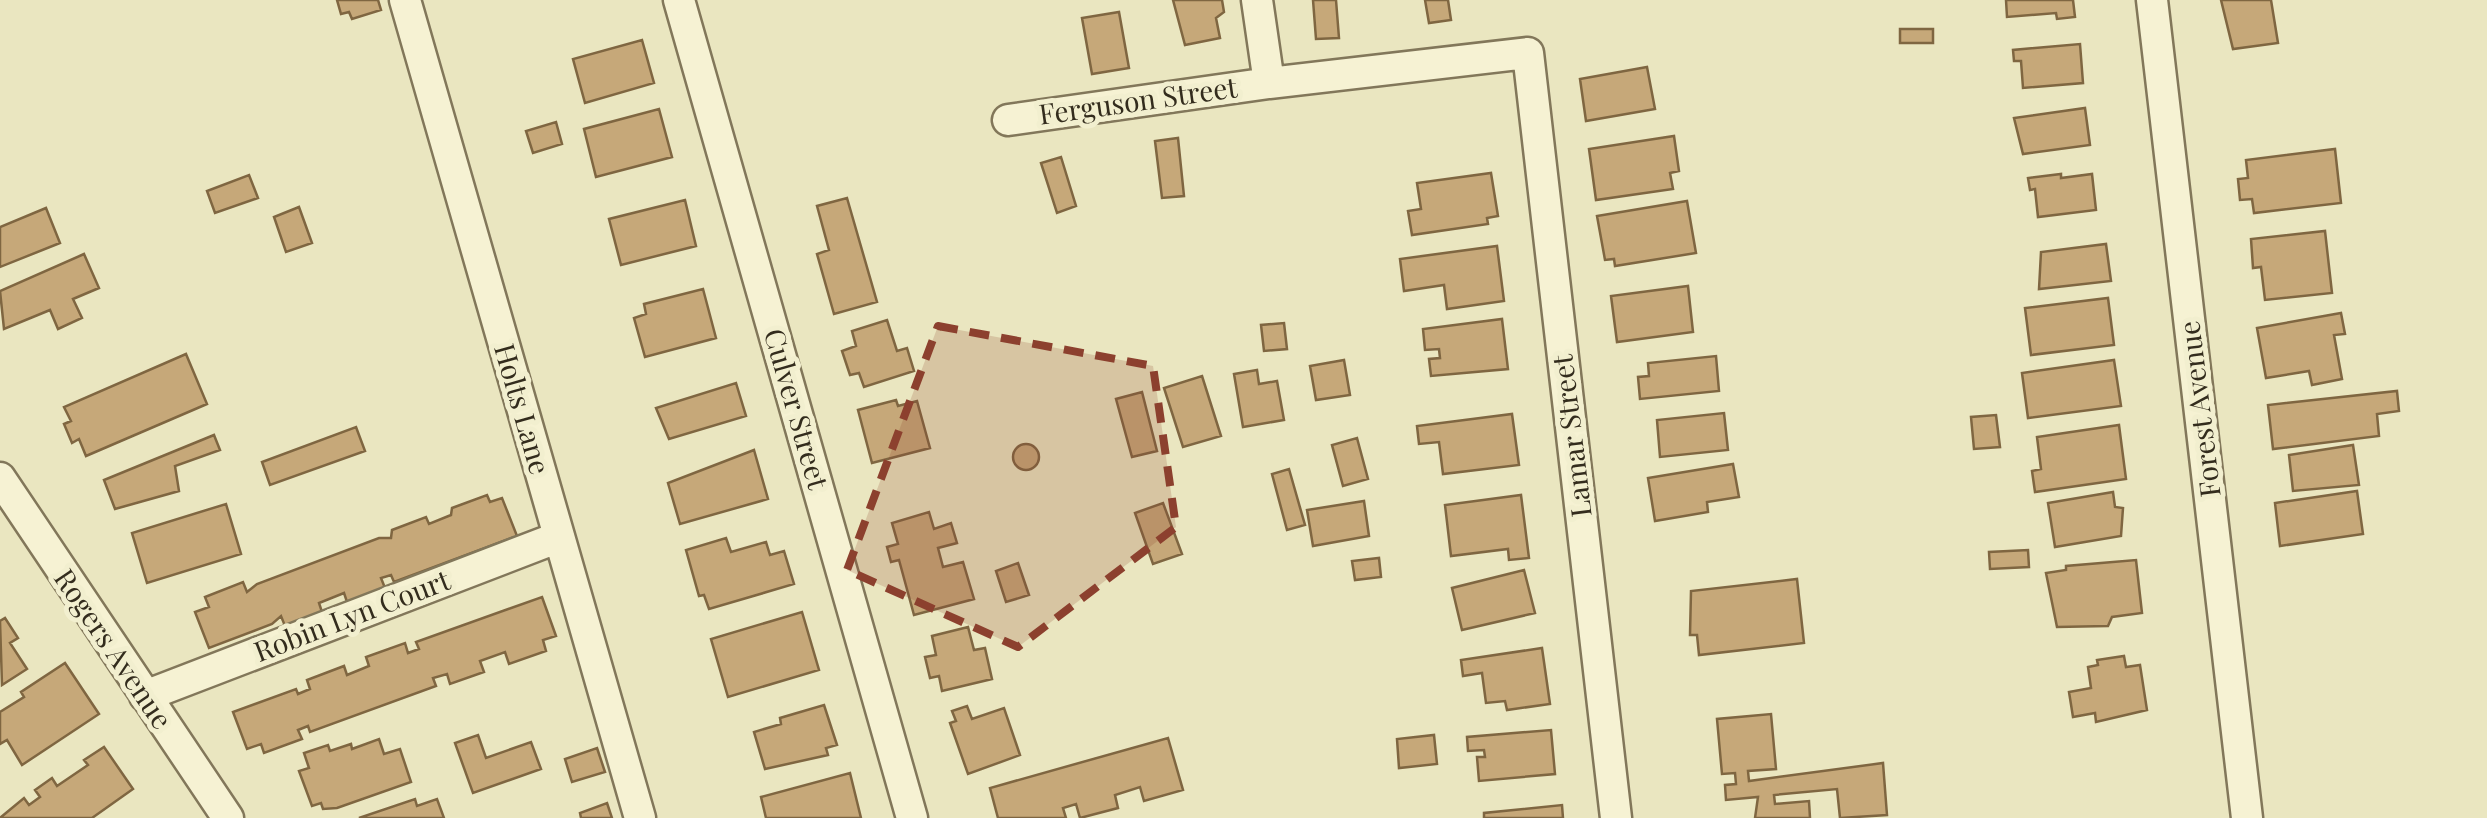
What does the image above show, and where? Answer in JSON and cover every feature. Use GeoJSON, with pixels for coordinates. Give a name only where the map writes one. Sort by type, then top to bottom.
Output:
{"type":"FeatureCollection","features":[{"type":"Feature","properties":{"kind":"street","name":"Holts Lane"},"geometry":{"type":"LineString","coordinates":[[404,0],[640,818]]}},
{"type":"Feature","properties":{"kind":"street","name":"Culver Street"},"geometry":{"type":"LineString","coordinates":[[679,0],[912,818]]}},
{"type":"Feature","properties":{"kind":"street","name":"Ferguson Street"},"geometry":{"type":"LineString","coordinates":[[1257,0],[1269,83]]}},
{"type":"Feature","properties":{"kind":"street","name":"Forest Avenue"},"geometry":{"type":"LineString","coordinates":[[2152,0],[2248,818]]}},
{"type":"Feature","properties":{"kind":"street","name":"Ferguson Street"},"geometry":{"type":"LineString","coordinates":[[1008,120],[1269,83],[1528,53]]}},
{"type":"Feature","properties":{"kind":"street","name":"Lamar Street"},"geometry":{"type":"LineString","coordinates":[[1528,53],[1616,818]]}},
{"type":"Feature","properties":{"kind":"street","name":"Rogers Avenue"},"geometry":{"type":"LineString","coordinates":[[0,478],[228,818]]}},
{"type":"Feature","properties":{"kind":"street","name":"Robin Lyn Court"},"geometry":{"type":"LineString","coordinates":[[145,696],[559,537]]}},
{"type":"Feature","properties":{"kind":"highlighted area"},"geometry":{"type":"Polygon","coordinates":[[[938,326],[1153,366],[1176,527],[1018,647],[847,570],[938,326]]]}},
{"type":"Feature","properties":{"kind":"building"},"geometry":{"type":"Polygon","coordinates":[[[337,0],[378,0],[381,10],[352,19],[349,12],[341,14],[337,0]]]}},
{"type":"Feature","properties":{"kind":"building"},"geometry":{"type":"Polygon","coordinates":[[[1173,0],[1222,0],[1224,12],[1216,18],[1220,38],[1185,45],[1173,0]]]}},
{"type":"Feature","properties":{"kind":"building"},"geometry":{"type":"Polygon","coordinates":[[[1313,0],[1336,0],[1339,38],[1316,39],[1313,0]]]}},
{"type":"Feature","properties":{"kind":"building"},"geometry":{"type":"Polygon","coordinates":[[[1425,0],[1448,0],[1451,20],[1429,23],[1425,0]]]}},
{"type":"Feature","properties":{"kind":"building"},"geometry":{"type":"Polygon","coordinates":[[[2006,0],[2073,0],[2075,17],[2057,19],[2056,13],[2007,17],[2006,0]]]}},
{"type":"Feature","properties":{"kind":"building"},"geometry":{"type":"Polygon","coordinates":[[[2221,0],[2271,0],[2278,43],[2233,49],[2221,0]]]}},
{"type":"Feature","properties":{"kind":"building"},"geometry":{"type":"Polygon","coordinates":[[[1119,12],[1129,68],[1092,74],[1082,18],[1119,12]]]}},
{"type":"Feature","properties":{"kind":"building"},"geometry":{"type":"Polygon","coordinates":[[[1900,29],[1933,29],[1933,43],[1900,43],[1900,29]]]}},
{"type":"Feature","properties":{"kind":"building"},"geometry":{"type":"Polygon","coordinates":[[[642,40],[654,83],[585,103],[573,59],[642,40]]]}},
{"type":"Feature","properties":{"kind":"building"},"geometry":{"type":"Polygon","coordinates":[[[2080,44],[2083,83],[2023,88],[2021,61],[2014,61],[2013,50],[2080,44]]]}},
{"type":"Feature","properties":{"kind":"building"},"geometry":{"type":"Polygon","coordinates":[[[1647,67],[1655,109],[1586,121],[1580,79],[1647,67]]]}},
{"type":"Feature","properties":{"kind":"building"},"geometry":{"type":"Polygon","coordinates":[[[2085,108],[2090,145],[2023,154],[2014,118],[2085,108]]]}},
{"type":"Feature","properties":{"kind":"building"},"geometry":{"type":"Polygon","coordinates":[[[659,109],[672,157],[596,177],[584,129],[659,109]]]}},
{"type":"Feature","properties":{"kind":"building"},"geometry":{"type":"Polygon","coordinates":[[[556,122],[562,144],[533,153],[526,131],[556,122]]]}},
{"type":"Feature","properties":{"kind":"building"},"geometry":{"type":"Polygon","coordinates":[[[1674,136],[1679,171],[1670,173],[1673,189],[1596,200],[1589,149],[1674,136]]]}},
{"type":"Feature","properties":{"kind":"building"},"geometry":{"type":"Polygon","coordinates":[[[1178,138],[1184,196],[1162,198],[1155,141],[1178,138]]]}},
{"type":"Feature","properties":{"kind":"building"},"geometry":{"type":"Polygon","coordinates":[[[2335,149],[2341,203],[2254,213],[2252,199],[2240,200],[2238,179],[2248,178],[2246,160],[2335,149]]]}},
{"type":"Feature","properties":{"kind":"building"},"geometry":{"type":"Polygon","coordinates":[[[1061,157],[1076,206],[1057,213],[1041,163],[1061,157]]]}},
{"type":"Feature","properties":{"kind":"building"},"geometry":{"type":"Polygon","coordinates":[[[1491,173],[1498,216],[1487,218],[1488,224],[1412,235],[1408,211],[1421,209],[1417,183],[1491,173]]]}},
{"type":"Feature","properties":{"kind":"building"},"geometry":{"type":"Polygon","coordinates":[[[2061,174],[2061,178],[2092,174],[2096,210],[2038,217],[2035,189],[2030,190],[2028,178],[2061,174]]]}},
{"type":"Feature","properties":{"kind":"building"},"geometry":{"type":"Polygon","coordinates":[[[249,175],[258,198],[215,213],[207,191],[249,175]]]}},
{"type":"Feature","properties":{"kind":"building"},"geometry":{"type":"Polygon","coordinates":[[[847,198],[877,302],[834,314],[817,254],[829,250],[817,206],[847,198]]]}},
{"type":"Feature","properties":{"kind":"building"},"geometry":{"type":"Polygon","coordinates":[[[685,200],[696,246],[621,265],[609,219],[685,200]]]}},
{"type":"Feature","properties":{"kind":"building"},"geometry":{"type":"Polygon","coordinates":[[[1687,201],[1696,253],[1615,266],[1614,259],[1605,260],[1597,216],[1687,201]]]}},
{"type":"Feature","properties":{"kind":"building"},"geometry":{"type":"Polygon","coordinates":[[[299,207],[312,243],[286,252],[274,217],[299,207]]]}},
{"type":"Feature","properties":{"kind":"building"},"geometry":{"type":"Polygon","coordinates":[[[46,208],[60,243],[0,267],[0,227],[46,208]]]}},
{"type":"Feature","properties":{"kind":"building"},"geometry":{"type":"Polygon","coordinates":[[[2325,231],[2332,293],[2265,300],[2261,267],[2253,268],[2251,239],[2325,231]]]}},
{"type":"Feature","properties":{"kind":"building"},"geometry":{"type":"Polygon","coordinates":[[[2106,244],[2111,281],[2039,289],[2041,252],[2106,244]]]}},
{"type":"Feature","properties":{"kind":"building"},"geometry":{"type":"Polygon","coordinates":[[[1497,246],[1504,301],[1447,309],[1444,285],[1404,291],[1400,259],[1497,246]]]}},
{"type":"Feature","properties":{"kind":"building"},"geometry":{"type":"Polygon","coordinates":[[[84,254],[99,288],[73,299],[82,318],[58,329],[50,310],[4,329],[0,291],[84,254]]]}},
{"type":"Feature","properties":{"kind":"building"},"geometry":{"type":"Polygon","coordinates":[[[1688,286],[1693,332],[1617,342],[1611,296],[1688,286]]]}},
{"type":"Feature","properties":{"kind":"building"},"geometry":{"type":"Polygon","coordinates":[[[703,289],[716,338],[645,357],[634,318],[646,314],[644,304],[703,289]]]}},
{"type":"Feature","properties":{"kind":"building"},"geometry":{"type":"Polygon","coordinates":[[[2108,298],[2114,345],[2031,355],[2025,308],[2108,298]]]}},
{"type":"Feature","properties":{"kind":"building"},"geometry":{"type":"Polygon","coordinates":[[[2341,313],[2345,334],[2334,335],[2342,379],[2312,385],[2309,371],[2266,378],[2257,328],[2341,313]]]}},
{"type":"Feature","properties":{"kind":"building"},"geometry":{"type":"Polygon","coordinates":[[[1502,319],[1508,369],[1431,376],[1429,359],[1440,358],[1439,349],[1425,350],[1423,329],[1502,319]]]}},
{"type":"Feature","properties":{"kind":"building"},"geometry":{"type":"Polygon","coordinates":[[[887,320],[897,351],[907,348],[914,371],[864,387],[859,373],[850,375],[842,351],[856,346],[852,331],[887,320]]]}},
{"type":"Feature","properties":{"kind":"building"},"geometry":{"type":"Polygon","coordinates":[[[1284,323],[1287,349],[1264,351],[1261,325],[1284,323]]]}},
{"type":"Feature","properties":{"kind":"building"},"geometry":{"type":"Polygon","coordinates":[[[186,354],[207,404],[86,456],[79,439],[72,443],[64,424],[71,421],[64,407],[186,354]]]}},
{"type":"Feature","properties":{"kind":"building"},"geometry":{"type":"Polygon","coordinates":[[[1716,356],[1719,391],[1640,399],[1638,377],[1649,376],[1648,363],[1716,356]]]}},
{"type":"Feature","properties":{"kind":"building"},"geometry":{"type":"Polygon","coordinates":[[[1344,360],[1350,395],[1316,400],[1310,366],[1344,360]]]}},
{"type":"Feature","properties":{"kind":"building"},"geometry":{"type":"Polygon","coordinates":[[[2114,360],[2121,406],[2028,418],[2022,373],[2114,360]]]}},
{"type":"Feature","properties":{"kind":"building"},"geometry":{"type":"Polygon","coordinates":[[[1257,370],[1259,384],[1277,381],[1284,420],[1243,427],[1234,374],[1257,370]]]}},
{"type":"Feature","properties":{"kind":"building"},"geometry":{"type":"Polygon","coordinates":[[[1202,376],[1221,436],[1183,447],[1164,388],[1202,376]]]}},
{"type":"Feature","properties":{"kind":"building"},"geometry":{"type":"Polygon","coordinates":[[[736,383],[746,416],[669,439],[656,408],[736,383]]]}},
{"type":"Feature","properties":{"kind":"building"},"geometry":{"type":"Polygon","coordinates":[[[2397,391],[2399,411],[2377,414],[2379,436],[2273,449],[2268,405],[2397,391]]]}},
{"type":"Feature","properties":{"kind":"building"},"geometry":{"type":"Polygon","coordinates":[[[1142,392],[1157,451],[1132,457],[1116,399],[1142,392]]]}},
{"type":"Feature","properties":{"kind":"building"},"geometry":{"type":"Polygon","coordinates":[[[896,400],[898,406],[917,401],[930,448],[872,463],[858,410],[896,400]]]}},
{"type":"Feature","properties":{"kind":"building"},"geometry":{"type":"Polygon","coordinates":[[[1724,413],[1728,450],[1660,457],[1657,420],[1724,413]]]}},
{"type":"Feature","properties":{"kind":"building"},"geometry":{"type":"Polygon","coordinates":[[[1512,414],[1519,465],[1443,474],[1439,442],[1419,444],[1417,426],[1512,414]]]}},
{"type":"Feature","properties":{"kind":"building"},"geometry":{"type":"Polygon","coordinates":[[[1996,415],[2000,447],[1974,449],[1971,417],[1996,415]]]}},
{"type":"Feature","properties":{"kind":"building"},"geometry":{"type":"Polygon","coordinates":[[[2119,425],[2126,479],[2035,492],[2032,471],[2041,469],[2037,437],[2119,425]]]}},
{"type":"Feature","properties":{"kind":"building"},"geometry":{"type":"Polygon","coordinates":[[[356,427],[365,451],[270,485],[262,462],[356,427]]]}},
{"type":"Feature","properties":{"kind":"building"},"geometry":{"type":"Polygon","coordinates":[[[214,435],[220,450],[175,466],[179,491],[115,509],[104,480],[214,435]]]}},
{"type":"Feature","properties":{"kind":"building"},"geometry":{"type":"Polygon","coordinates":[[[1357,438],[1368,479],[1343,486],[1332,445],[1357,438]]]}},
{"type":"Feature","properties":{"kind":"building"},"geometry":{"type":"Polygon","coordinates":[[[1026,444],[1035,448],[1039,457],[1035,466],[1026,470],[1017,466],[1013,457],[1017,448],[1026,444]]]}},
{"type":"Feature","properties":{"kind":"building"},"geometry":{"type":"Polygon","coordinates":[[[2353,445],[2359,485],[2293,491],[2289,455],[2353,445]]]}},
{"type":"Feature","properties":{"kind":"building"},"geometry":{"type":"Polygon","coordinates":[[[754,450],[768,499],[680,524],[668,483],[754,450]]]}},
{"type":"Feature","properties":{"kind":"building"},"geometry":{"type":"Polygon","coordinates":[[[1733,464],[1739,497],[1707,502],[1708,512],[1655,521],[1648,478],[1733,464]]]}},
{"type":"Feature","properties":{"kind":"building"},"geometry":{"type":"Polygon","coordinates":[[[1289,469],[1305,525],[1287,530],[1272,474],[1289,469]]]}},
{"type":"Feature","properties":{"kind":"building"},"geometry":{"type":"Polygon","coordinates":[[[2357,491],[2363,534],[2280,546],[2275,503],[2357,491]]]}},
{"type":"Feature","properties":{"kind":"building"},"geometry":{"type":"Polygon","coordinates":[[[2113,492],[2115,507],[2123,508],[2121,536],[2055,547],[2048,503],[2113,492]]]}},
{"type":"Feature","properties":{"kind":"building"},"geometry":{"type":"Polygon","coordinates":[[[487,495],[490,502],[502,498],[517,536],[394,582],[391,575],[381,578],[385,588],[347,602],[344,593],[319,603],[322,612],[285,626],[281,616],[272,624],[209,648],[195,612],[209,607],[205,597],[243,582],[247,592],[257,584],[379,538],[391,538],[392,530],[426,517],[429,524],[451,515],[452,508],[487,495]]]}},
{"type":"Feature","properties":{"kind":"building"},"geometry":{"type":"Polygon","coordinates":[[[1521,495],[1529,558],[1509,560],[1508,549],[1451,556],[1445,505],[1521,495]]]}},
{"type":"Feature","properties":{"kind":"building"},"geometry":{"type":"Polygon","coordinates":[[[1364,501],[1369,536],[1313,546],[1307,510],[1364,501]]]}},
{"type":"Feature","properties":{"kind":"building"},"geometry":{"type":"Polygon","coordinates":[[[1163,503],[1182,554],[1153,564],[1135,513],[1163,503]]]}},
{"type":"Feature","properties":{"kind":"building"},"geometry":{"type":"Polygon","coordinates":[[[226,504],[241,554],[147,583],[132,533],[226,504]]]}},
{"type":"Feature","properties":{"kind":"building"},"geometry":{"type":"Polygon","coordinates":[[[929,512],[934,529],[951,523],[957,543],[938,548],[943,567],[963,562],[974,599],[914,615],[899,560],[891,562],[887,547],[898,544],[892,523],[929,512]]]}},
{"type":"Feature","properties":{"kind":"building"},"geometry":{"type":"Polygon","coordinates":[[[726,538],[731,552],[766,542],[770,555],[784,551],[794,584],[709,609],[704,595],[699,596],[686,550],[726,538]]]}},
{"type":"Feature","properties":{"kind":"building"},"geometry":{"type":"Polygon","coordinates":[[[2028,550],[2029,567],[1990,569],[1989,552],[2028,550]]]}},
{"type":"Feature","properties":{"kind":"building"},"geometry":{"type":"Polygon","coordinates":[[[1379,558],[1381,577],[1355,580],[1352,561],[1379,558]]]}},
{"type":"Feature","properties":{"kind":"building"},"geometry":{"type":"Polygon","coordinates":[[[2136,560],[2142,613],[2112,617],[2108,626],[2057,627],[2046,573],[2066,570],[2066,566],[2136,560]]]}},
{"type":"Feature","properties":{"kind":"building"},"geometry":{"type":"Polygon","coordinates":[[[1018,563],[1029,595],[1006,602],[996,571],[1018,563]]]}},
{"type":"Feature","properties":{"kind":"building"},"geometry":{"type":"Polygon","coordinates":[[[1524,570],[1535,613],[1462,630],[1452,588],[1524,570]]]}},
{"type":"Feature","properties":{"kind":"building"},"geometry":{"type":"Polygon","coordinates":[[[1797,579],[1804,643],[1699,655],[1697,635],[1690,635],[1691,591],[1797,579]]]}},
{"type":"Feature","properties":{"kind":"building"},"geometry":{"type":"Polygon","coordinates":[[[542,597],[556,636],[543,640],[546,651],[509,664],[505,652],[480,661],[484,672],[450,684],[447,674],[433,678],[436,686],[310,732],[308,726],[298,730],[302,739],[264,753],[261,744],[247,749],[233,712],[296,689],[298,694],[310,689],[307,680],[344,666],[347,675],[369,666],[366,657],[405,643],[408,653],[419,649],[416,642],[542,597]]]}},
{"type":"Feature","properties":{"kind":"building"},"geometry":{"type":"Polygon","coordinates":[[[802,612],[819,670],[728,697],[711,639],[802,612]]]}},
{"type":"Feature","properties":{"kind":"building"},"geometry":{"type":"Polygon","coordinates":[[[5,618],[18,638],[10,643],[27,669],[2,685],[0,621],[5,618]]]}},
{"type":"Feature","properties":{"kind":"building"},"geometry":{"type":"Polygon","coordinates":[[[968,627],[974,650],[985,648],[992,679],[942,691],[939,676],[930,678],[925,657],[936,655],[932,636],[968,627]]]}},
{"type":"Feature","properties":{"kind":"building"},"geometry":{"type":"Polygon","coordinates":[[[1542,648],[1550,704],[1507,710],[1505,701],[1486,703],[1482,673],[1463,676],[1461,660],[1542,648]]]}},
{"type":"Feature","properties":{"kind":"building"},"geometry":{"type":"Polygon","coordinates":[[[2124,656],[2126,667],[2140,665],[2147,710],[2096,722],[2095,713],[2073,717],[2069,692],[2091,688],[2088,667],[2098,665],[2097,660],[2124,656]]]}},
{"type":"Feature","properties":{"kind":"building"},"geometry":{"type":"Polygon","coordinates":[[[65,663],[99,714],[22,765],[7,740],[0,744],[0,712],[24,697],[21,692],[65,663]]]}},
{"type":"Feature","properties":{"kind":"building"},"geometry":{"type":"Polygon","coordinates":[[[824,705],[837,745],[826,748],[828,755],[765,769],[754,732],[781,724],[780,718],[824,705]]]}},
{"type":"Feature","properties":{"kind":"building"},"geometry":{"type":"Polygon","coordinates":[[[967,706],[972,719],[1004,708],[1020,755],[968,774],[950,723],[956,721],[952,711],[967,706]]]}},
{"type":"Feature","properties":{"kind":"building"},"geometry":{"type":"Polygon","coordinates":[[[1771,714],[1776,769],[1748,771],[1749,781],[1883,763],[1887,815],[1840,818],[1837,789],[1774,795],[1775,804],[1809,801],[1810,818],[1755,818],[1758,797],[1726,800],[1725,785],[1736,784],[1735,773],[1722,774],[1717,719],[1771,714]]]}},
{"type":"Feature","properties":{"kind":"building"},"geometry":{"type":"Polygon","coordinates":[[[1551,730],[1555,774],[1479,781],[1477,757],[1485,757],[1484,750],[1468,751],[1467,737],[1551,730]]]}},
{"type":"Feature","properties":{"kind":"building"},"geometry":{"type":"Polygon","coordinates":[[[478,735],[486,758],[531,742],[541,769],[473,793],[455,743],[478,735]]]}},
{"type":"Feature","properties":{"kind":"building"},"geometry":{"type":"Polygon","coordinates":[[[1434,735],[1437,764],[1399,768],[1397,739],[1434,735]]]}},
{"type":"Feature","properties":{"kind":"building"},"geometry":{"type":"Polygon","coordinates":[[[1168,738],[1183,790],[1144,801],[1140,787],[1115,795],[1118,808],[1080,818],[1076,804],[1063,808],[1066,818],[998,818],[990,788],[1168,738]]]}},
{"type":"Feature","properties":{"kind":"building"},"geometry":{"type":"Polygon","coordinates":[[[379,739],[384,754],[400,749],[411,782],[337,808],[323,809],[321,803],[312,806],[299,771],[309,768],[304,753],[328,745],[330,751],[351,744],[352,749],[379,739]]]}},
{"type":"Feature","properties":{"kind":"building"},"geometry":{"type":"Polygon","coordinates":[[[104,747],[133,789],[92,818],[0,818],[24,798],[29,805],[40,797],[35,790],[52,778],[57,786],[88,765],[84,760],[104,747]]]}},
{"type":"Feature","properties":{"kind":"building"},"geometry":{"type":"Polygon","coordinates":[[[597,748],[605,772],[572,782],[565,759],[597,748]]]}},
{"type":"Feature","properties":{"kind":"building"},"geometry":{"type":"Polygon","coordinates":[[[850,773],[861,818],[766,818],[761,797],[850,773]]]}},
{"type":"Feature","properties":{"kind":"building"},"geometry":{"type":"Polygon","coordinates":[[[415,799],[417,806],[437,799],[444,818],[359,818],[415,799]]]}},
{"type":"Feature","properties":{"kind":"building"},"geometry":{"type":"Polygon","coordinates":[[[607,803],[612,818],[581,818],[580,813],[607,803]]]}},
{"type":"Feature","properties":{"kind":"building"},"geometry":{"type":"Polygon","coordinates":[[[1562,805],[1563,818],[1484,818],[1484,813],[1562,805]]]}}]}
